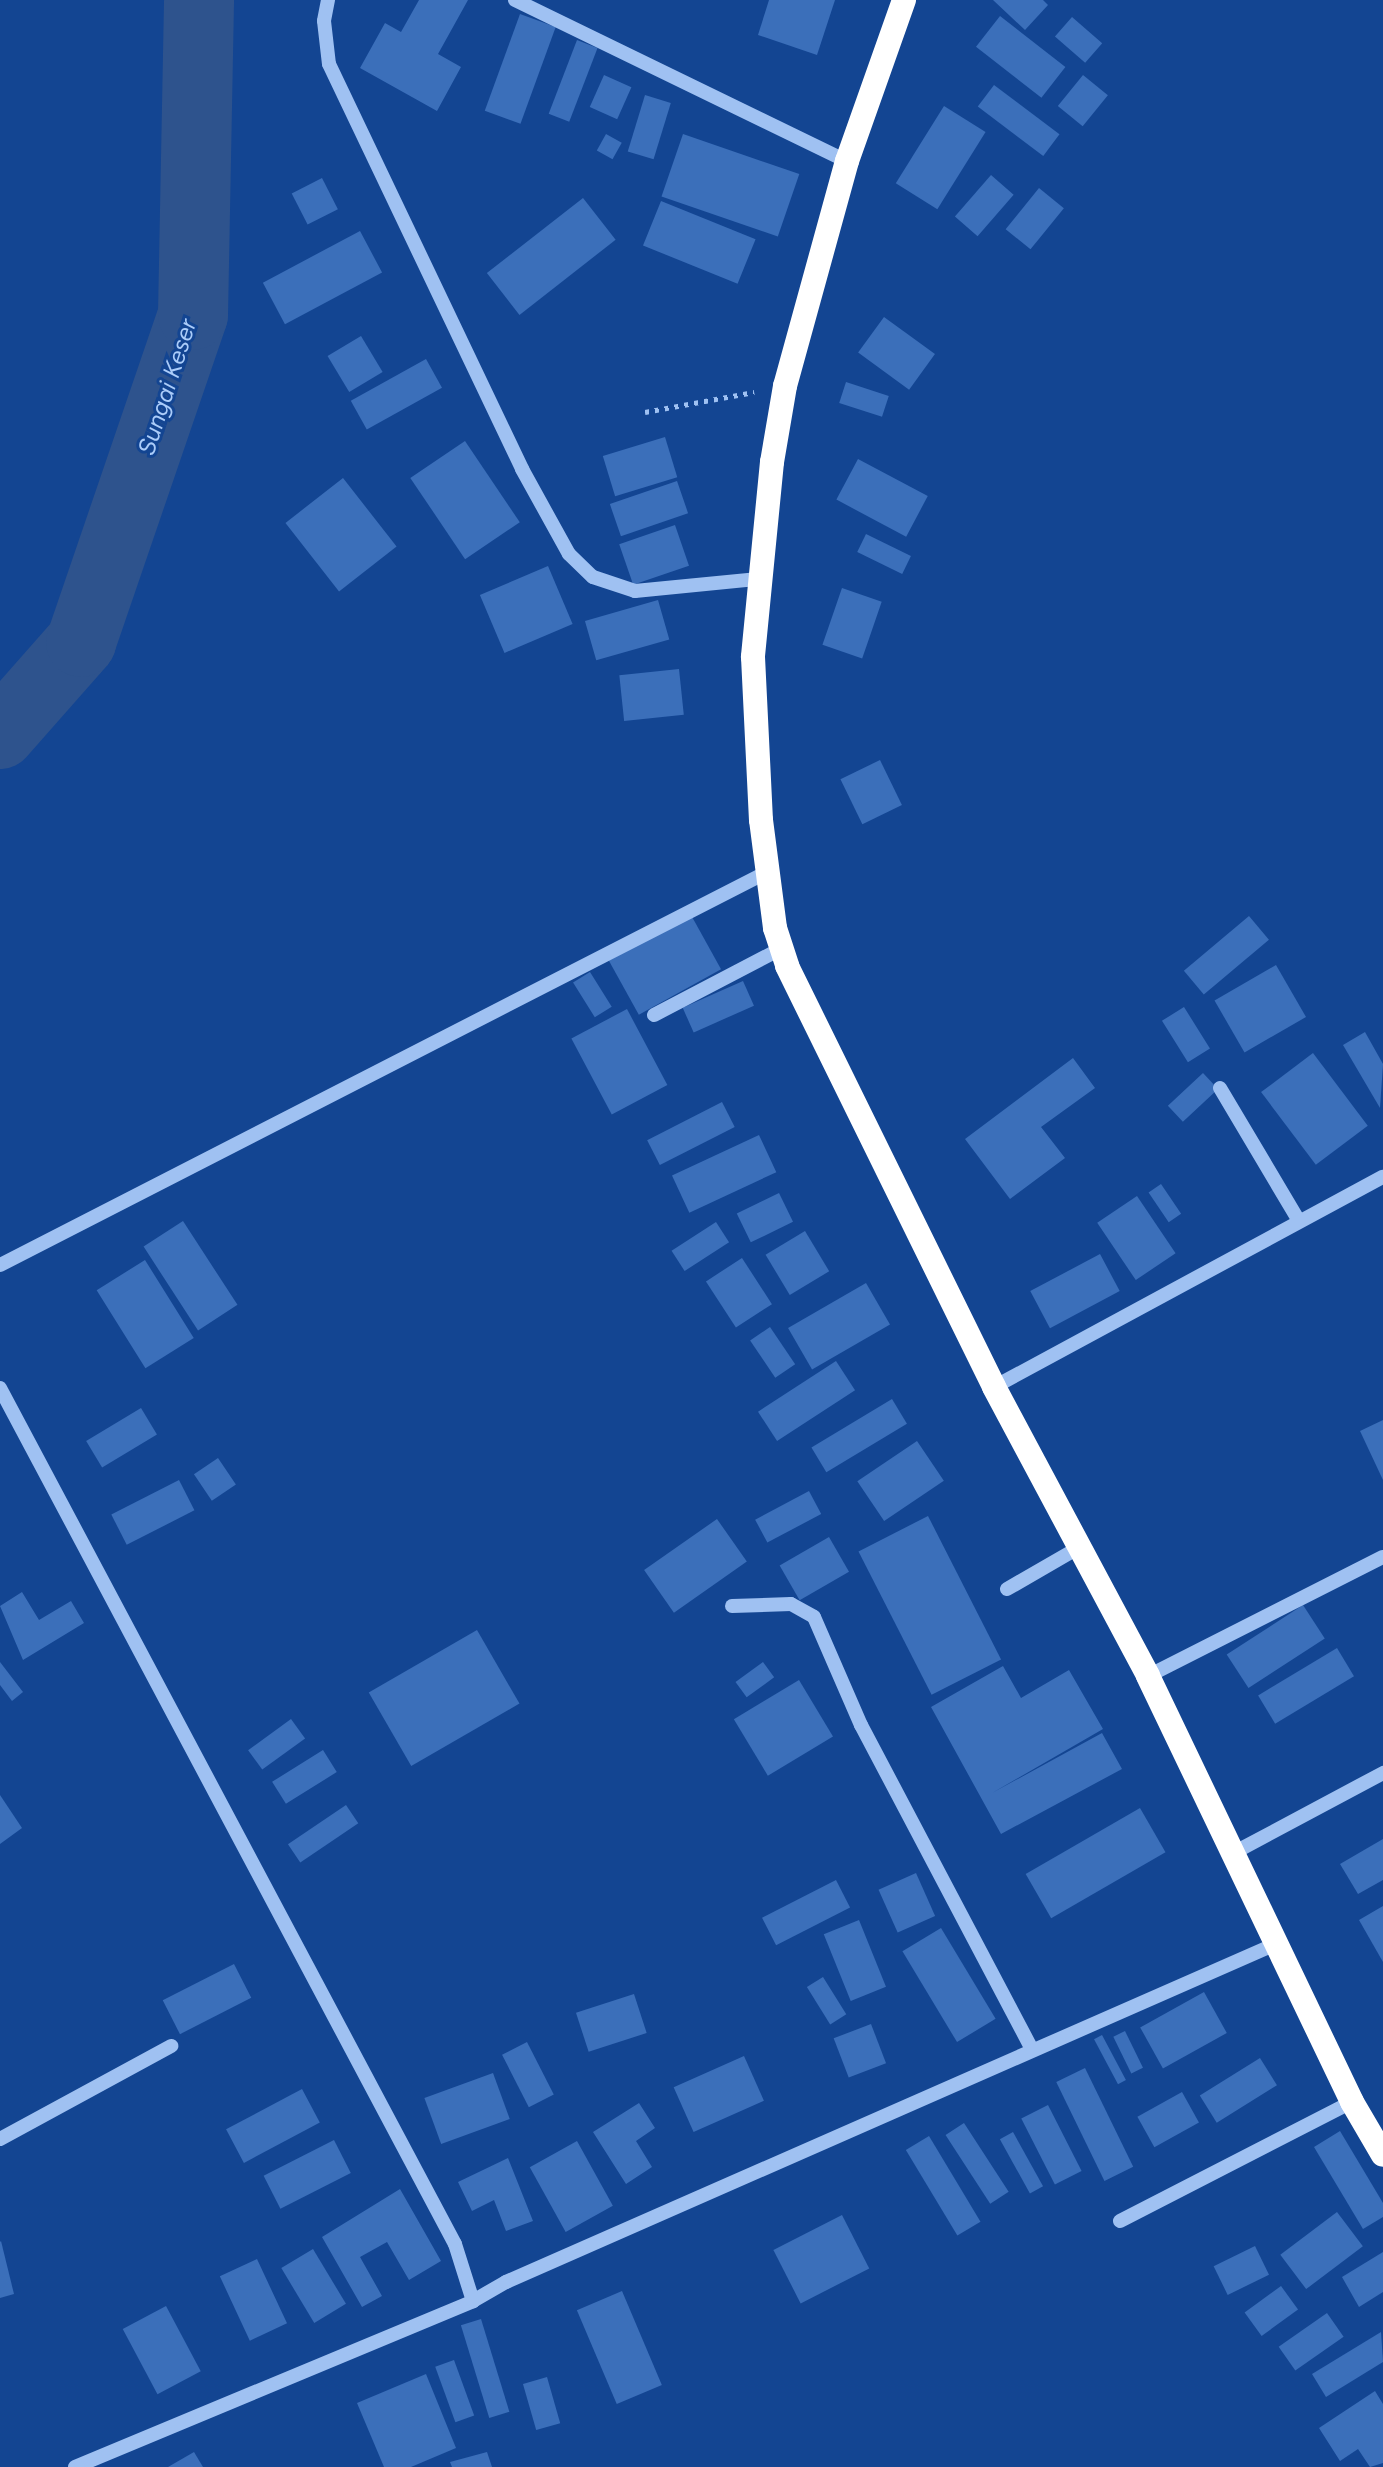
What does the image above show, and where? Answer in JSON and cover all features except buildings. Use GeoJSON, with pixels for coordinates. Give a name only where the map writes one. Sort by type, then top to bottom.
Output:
{"type":"FeatureCollection","features":[{"type":"Feature","properties":{"kind":"highway"},"geometry":{"type":"LineString","coordinates":[[904,0],[847,161],[785,386],[758,579],[753,657],[767,872],[780,949],[994,1387],[1237,1851],[1352,2102],[1383,2155]]}},
{"type":"Feature","properties":{"kind":"street"},"geometry":{"type":"LineString","coordinates":[[328,0],[324,21],[334,76],[522,469],[569,554],[593,577],[635,591],[758,579]]}},
{"type":"Feature","properties":{"kind":"street"},"geometry":{"type":"LineString","coordinates":[[515,0],[847,161]]}},
{"type":"Feature","properties":{"kind":"street"},"geometry":{"type":"LineString","coordinates":[[0,1265],[767,872]]}},
{"type":"Feature","properties":{"kind":"street"},"geometry":{"type":"LineString","coordinates":[[654,1015],[780,949]]}},
{"type":"Feature","properties":{"kind":"street"},"geometry":{"type":"LineString","coordinates":[[1220,1088],[1299,1221]]}},
{"type":"Feature","properties":{"kind":"street"},"geometry":{"type":"LineString","coordinates":[[994,1387],[1383,1177]]}},
{"type":"Feature","properties":{"kind":"street"},"geometry":{"type":"LineString","coordinates":[[0,1388],[455,2244],[473,2301]]}},
{"type":"Feature","properties":{"kind":"street"},"geometry":{"type":"LineString","coordinates":[[1007,1589],[1078,1548]]}},
{"type":"Feature","properties":{"kind":"street"},"geometry":{"type":"LineString","coordinates":[[1148,1676],[1383,1557]]}},
{"type":"Feature","properties":{"kind":"street"},"geometry":{"type":"LineString","coordinates":[[732,1606],[791,1604],[814,1617],[861,1725],[1032,2050]]}},
{"type":"Feature","properties":{"kind":"street"},"geometry":{"type":"LineString","coordinates":[[1237,1851],[1383,1773]]}},
{"type":"Feature","properties":{"kind":"street"},"geometry":{"type":"LineString","coordinates":[[75,2467],[473,2301],[1278,1943]]}},
{"type":"Feature","properties":{"kind":"street"},"geometry":{"type":"LineString","coordinates":[[0,2139],[171,2046]]}},
{"type":"Feature","properties":{"kind":"street"},"geometry":{"type":"LineString","coordinates":[[1120,2221],[1352,2102]]}},
{"type":"Feature","properties":{"kind":"path"},"geometry":{"type":"LineString","coordinates":[[645,412],[785,386]]}},
{"type":"Feature","properties":{"kind":"waterway","name":"Sungai Keser"},"geometry":{"type":"LineString","coordinates":[[0,734],[81,642],[193,315],[199,0]]}}]}
